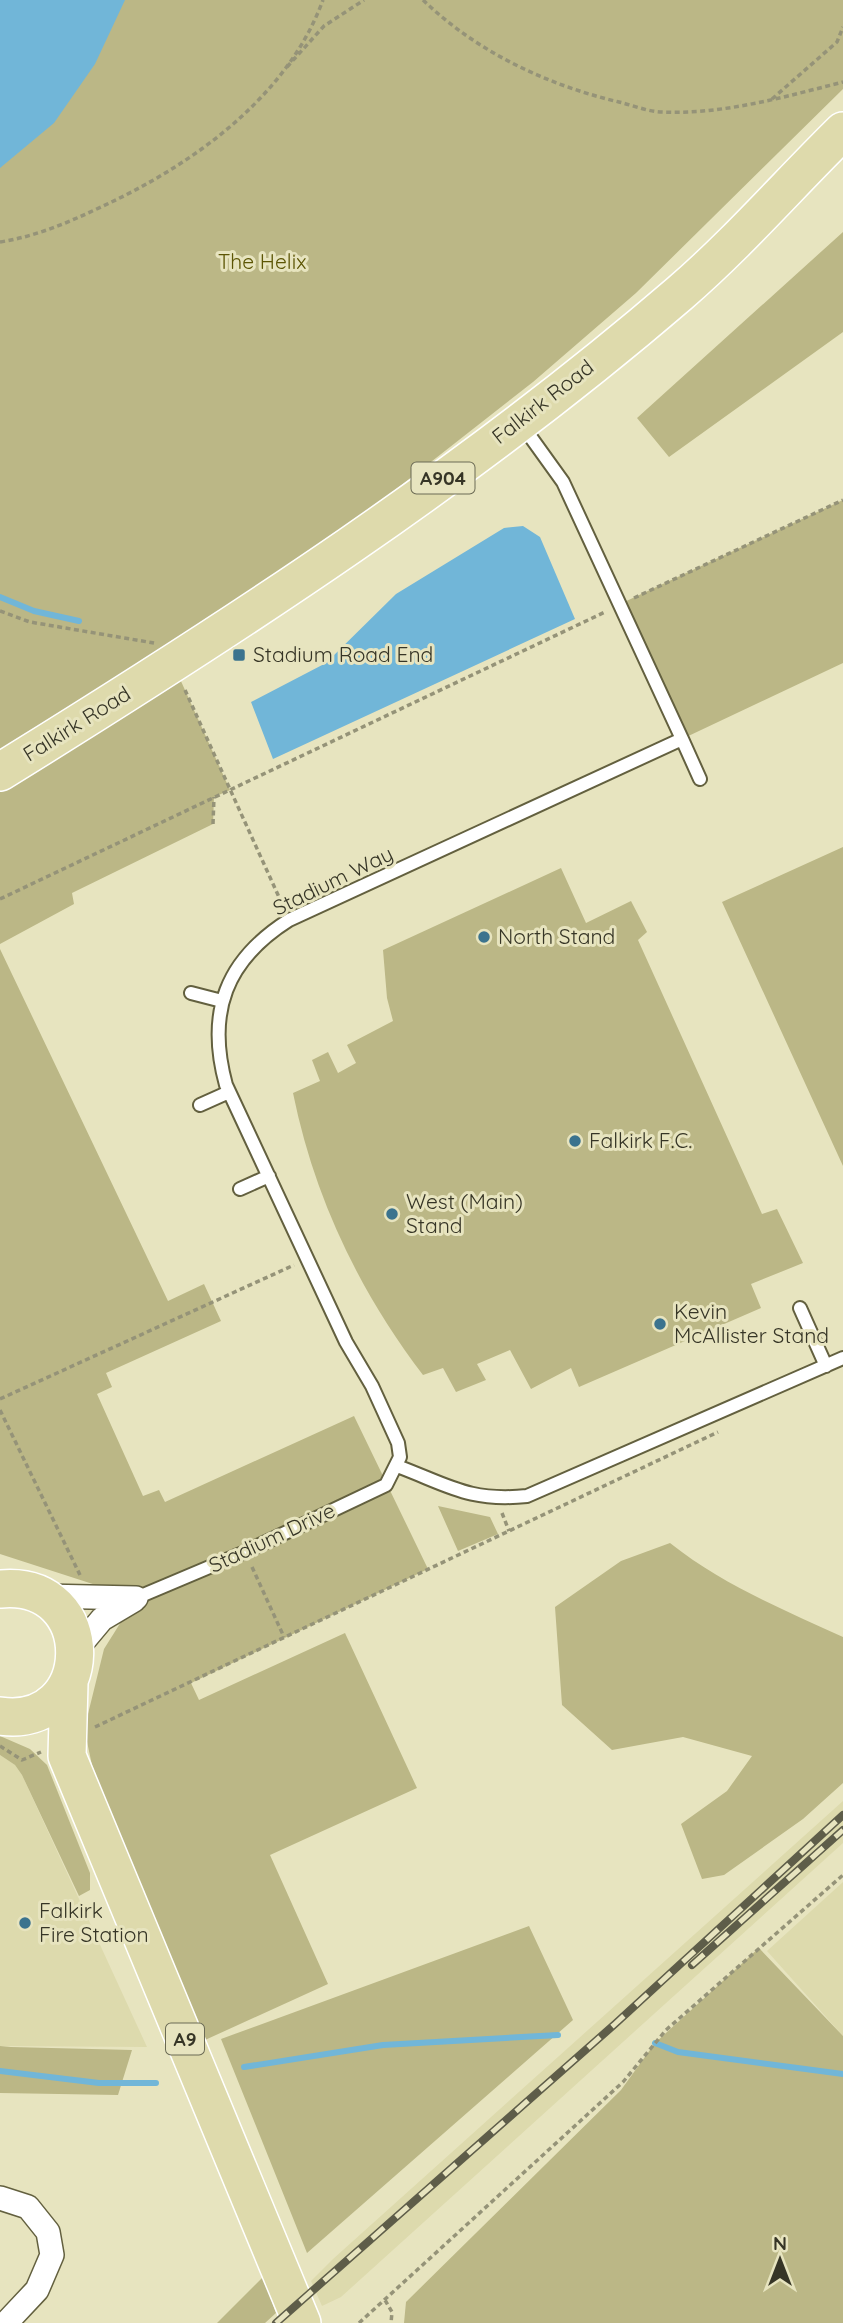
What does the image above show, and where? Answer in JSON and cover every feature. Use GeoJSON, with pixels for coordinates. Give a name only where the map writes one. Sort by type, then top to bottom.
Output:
{"type":"FeatureCollection","features":[{"type":"Feature","properties":{"kind":"main road","name":"Falkirk Road"},"geometry":{"type":"LineString","coordinates":[[0,772],[173,664],[344,551],[519,422],[682,292],[843,131]]}},
{"type":"Feature","properties":{"kind":"main road"},"geometry":{"type":"LineString","coordinates":[[4,1717],[26,1716],[43,1709],[58,1698],[72,1667],[66,1618],[15,1586]]}},
{"type":"Feature","properties":{"kind":"main road","name":"A9"},"geometry":{"type":"LineString","coordinates":[[72,1667],[76,1744],[302,2323]]}},
{"type":"Feature","properties":{"kind":"main road"},"geometry":{"type":"LineString","coordinates":[[4,1717],[76,1744]]}},
{"type":"Feature","properties":{"kind":"street","name":"Stadium Drive"},"geometry":{"type":"LineString","coordinates":[[15,1586],[91,1598],[136,1598]]}},
{"type":"Feature","properties":{"kind":"street","name":"Stadium Drive"},"geometry":{"type":"LineString","coordinates":[[72,1667],[102,1619],[136,1598]]}},
{"type":"Feature","properties":{"kind":"street"},"geometry":{"type":"LineString","coordinates":[[0,2198],[28,2207],[48,2232],[52,2255],[37,2290],[6,2323]]}},
{"type":"Feature","properties":{"kind":"lane"},"geometry":{"type":"LineString","coordinates":[[519,422],[563,482],[700,779]]}},
{"type":"Feature","properties":{"kind":"lane","name":"Stadium Way"},"geometry":{"type":"LineString","coordinates":[[397,1466],[400,1457],[398,1443],[306,1259],[229,1092],[221,1067],[219,1045],[222,1001],[239,962],[289,920],[682,739]]}},
{"type":"Feature","properties":{"kind":"lane"},"geometry":{"type":"LineString","coordinates":[[191,993],[222,1001]]}},
{"type":"Feature","properties":{"kind":"lane"},"geometry":{"type":"LineString","coordinates":[[200,1105],[229,1092]]}},
{"type":"Feature","properties":{"kind":"lane"},"geometry":{"type":"LineString","coordinates":[[240,1189],[269,1177]]}},
{"type":"Feature","properties":{"kind":"lane"},"geometry":{"type":"LineString","coordinates":[[800,1308],[826,1366]]}},
{"type":"Feature","properties":{"kind":"lane"},"geometry":{"type":"LineString","coordinates":[[397,1466],[474,1496],[495,1499],[527,1496],[843,1358]]}},
{"type":"Feature","properties":{"kind":"lane","name":"Stadium Drive"},"geometry":{"type":"LineString","coordinates":[[136,1598],[245,1552],[386,1485],[397,1466]]}},
{"type":"Feature","properties":{"kind":"path"},"geometry":{"type":"LineString","coordinates":[[279,76],[315,21],[323,0]]}},
{"type":"Feature","properties":{"kind":"path"},"geometry":{"type":"LineString","coordinates":[[0,242],[44,233],[152,184],[224,133],[324,26],[364,0]]}},
{"type":"Feature","properties":{"kind":"path"},"geometry":{"type":"LineString","coordinates":[[424,0],[441,18],[499,57],[569,90],[659,112],[724,109],[843,82]]}},
{"type":"Feature","properties":{"kind":"path"},"geometry":{"type":"LineString","coordinates":[[771,100],[837,42],[843,27]]}},
{"type":"Feature","properties":{"kind":"path"},"geometry":{"type":"LineString","coordinates":[[0,899],[843,500]]}},
{"type":"Feature","properties":{"kind":"path"},"geometry":{"type":"LineString","coordinates":[[0,611],[30,622],[155,643],[173,664],[289,920]]}},
{"type":"Feature","properties":{"kind":"path"},"geometry":{"type":"LineString","coordinates":[[213,824],[214,797]]}},
{"type":"Feature","properties":{"kind":"path"},"geometry":{"type":"LineString","coordinates":[[0,1399],[306,1259]]}},
{"type":"Feature","properties":{"kind":"path"},"geometry":{"type":"LineString","coordinates":[[0,1410],[91,1598]]}},
{"type":"Feature","properties":{"kind":"path"},"geometry":{"type":"LineString","coordinates":[[76,1744],[284,1637],[727,1428]]}},
{"type":"Feature","properties":{"kind":"path"},"geometry":{"type":"LineString","coordinates":[[245,1552],[284,1637]]}},
{"type":"Feature","properties":{"kind":"path"},"geometry":{"type":"LineString","coordinates":[[359,2323],[623,2082],[666,2030],[843,1875]]}},
{"type":"Feature","properties":{"kind":"path"},"geometry":{"type":"LineString","coordinates":[[385,2300],[392,2312],[391,2323]]}},
{"type":"Feature","properties":{"kind":"shaded area"},"geometry":{"type":"Polygon","coordinates":[[[0,1755],[15,1765],[22,1775],[147,2047],[0,2046],[0,1755]]]}},
{"type":"Feature","properties":{"kind":"shaded area"},"geometry":{"type":"Polygon","coordinates":[[[843,1801],[843,1843],[341,2297],[322,2306],[311,2281],[333,2259],[843,1801]]]}},
{"type":"Feature","properties":{"kind":"shaded area"},"geometry":{"type":"Polygon","coordinates":[[[843,1882],[843,2036],[767,1951],[843,1882]]]}},
{"type":"Feature","properties":{"kind":"green space","name":"The Helix"},"geometry":{"type":"Polygon","coordinates":[[[0,0],[843,0],[843,89],[636,293],[533,382],[173,664],[0,758],[0,0]]]}},
{"type":"Feature","properties":{"kind":"green space"},"geometry":{"type":"Polygon","coordinates":[[[843,232],[843,332],[669,457],[637,418],[843,232]]]}},
{"type":"Feature","properties":{"kind":"green space"},"geometry":{"type":"Polygon","coordinates":[[[843,500],[843,663],[682,739],[620,604],[843,500]]]}},
{"type":"Feature","properties":{"kind":"green space"},"geometry":{"type":"Polygon","coordinates":[[[180,679],[230,790],[214,797],[213,824],[72,893],[74,904],[0,944],[0,791],[180,679]]]}},
{"type":"Feature","properties":{"kind":"green space"},"geometry":{"type":"Polygon","coordinates":[[[843,847],[843,1166],[722,902],[843,847]]]}},
{"type":"Feature","properties":{"kind":"green space"},"geometry":{"type":"Polygon","coordinates":[[[561,868],[586,923],[631,901],[647,932],[638,940],[762,1214],[777,1209],[803,1263],[751,1284],[761,1308],[579,1387],[571,1368],[531,1389],[510,1350],[477,1364],[486,1380],[456,1392],[443,1368],[423,1375],[359,1276],[326,1206],[302,1132],[293,1093],[320,1081],[312,1060],[328,1052],[338,1073],[356,1063],[347,1045],[393,1021],[387,998],[383,950],[561,868]]]}},
{"type":"Feature","properties":{"kind":"green space"},"geometry":{"type":"Polygon","coordinates":[[[0,949],[168,1301],[204,1284],[221,1321],[106,1373],[112,1387],[97,1394],[143,1496],[159,1490],[165,1502],[354,1416],[428,1569],[191,1683],[199,1700],[345,1633],[417,1788],[270,1855],[328,1984],[205,2040],[93,1770],[85,1732],[104,1649],[136,1598],[0,1554],[0,949]]]}},
{"type":"Feature","properties":{"kind":"green space"},"geometry":{"type":"Polygon","coordinates":[[[438,1506],[490,1517],[498,1534],[458,1551],[438,1506]]]}},
{"type":"Feature","properties":{"kind":"green space"},"geometry":{"type":"Polygon","coordinates":[[[670,1543],[732,1584],[843,1637],[843,1783],[803,1819],[724,1875],[702,1879],[681,1824],[727,1791],[752,1756],[683,1737],[612,1750],[562,1705],[555,1607],[621,1561],[670,1543]]]}},
{"type":"Feature","properties":{"kind":"green space"},"geometry":{"type":"Polygon","coordinates":[[[0,1736],[30,1749],[47,1765],[90,1873],[90,1890],[79,1896],[22,1775],[15,1765],[0,1755],[0,1736]]]}},
{"type":"Feature","properties":{"kind":"green space"},"geometry":{"type":"Polygon","coordinates":[[[529,1926],[573,2020],[307,2253],[221,2039],[529,1926]]]}},
{"type":"Feature","properties":{"kind":"green space"},"geometry":{"type":"Polygon","coordinates":[[[759,1948],[843,2036],[843,2323],[404,2323],[406,2302],[621,2090],[655,2043],[759,1948]]]}},
{"type":"Feature","properties":{"kind":"green space"},"geometry":{"type":"Polygon","coordinates":[[[0,2046],[132,2050],[118,2095],[0,2093],[0,2046]]]}},
{"type":"Feature","properties":{"kind":"green space"},"geometry":{"type":"Polygon","coordinates":[[[263,2277],[276,2313],[265,2323],[217,2323],[263,2277]]]}},
{"type":"Feature","properties":{"kind":"water"},"geometry":{"type":"Polygon","coordinates":[[[0,0],[125,0],[95,64],[54,123],[0,168],[0,0]]]}},
{"type":"Feature","properties":{"kind":"water"},"geometry":{"type":"Polygon","coordinates":[[[523,526],[540,537],[575,619],[273,759],[251,702],[326,663],[396,594],[504,528],[523,526]]]}},
{"type":"Feature","properties":{"kind":"waterway"},"geometry":{"type":"LineString","coordinates":[[0,597],[34,611],[79,621]]}},
{"type":"Feature","properties":{"kind":"waterway"},"geometry":{"type":"LineString","coordinates":[[244,2067],[383,2045],[558,2035]]}},
{"type":"Feature","properties":{"kind":"waterway"},"geometry":{"type":"LineString","coordinates":[[655,2043],[678,2052],[843,2074]]}},
{"type":"Feature","properties":{"kind":"waterway"},"geometry":{"type":"LineString","coordinates":[[0,2071],[99,2083],[156,2083]]}},
{"type":"Feature","properties":{"kind":"railway"},"geometry":{"type":"LineString","coordinates":[[276,2323],[615,2024],[843,1815]]}},
{"type":"Feature","properties":{"kind":"railway"},"geometry":{"type":"LineString","coordinates":[[692,1965],[843,1830]]}},
{"type":"Feature","properties":{"kind":"place","name":"Stadium Road End"},"geometry":{"type":"Point","coordinates":[239,655]}},
{"type":"Feature","properties":{"kind":"place","name":"North Stand"},"geometry":{"type":"Point","coordinates":[484,937]}},
{"type":"Feature","properties":{"kind":"place","name":"Falkirk F.C."},"geometry":{"type":"Point","coordinates":[575,1141]}},
{"type":"Feature","properties":{"kind":"place","name":"West (Main) Stand"},"geometry":{"type":"Point","coordinates":[392,1214]}},
{"type":"Feature","properties":{"kind":"place","name":"Kevin McAllister Stand"},"geometry":{"type":"Point","coordinates":[660,1324]}},
{"type":"Feature","properties":{"kind":"place","name":"Falkirk Fire Station"},"geometry":{"type":"Point","coordinates":[25,1923]}}]}
